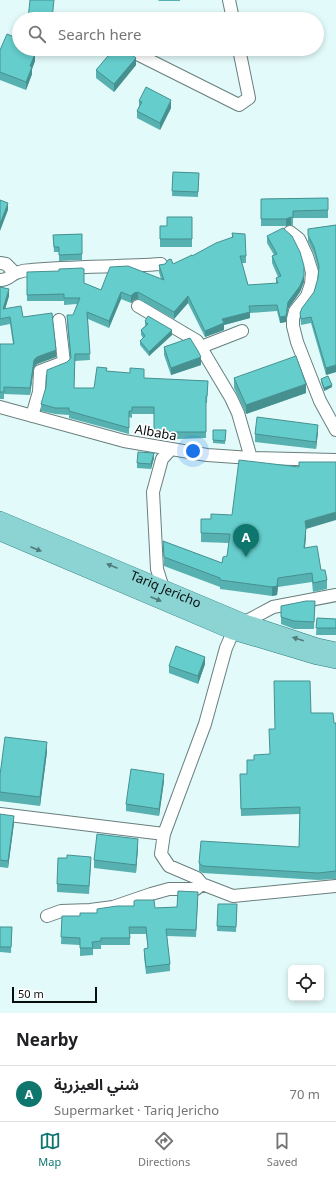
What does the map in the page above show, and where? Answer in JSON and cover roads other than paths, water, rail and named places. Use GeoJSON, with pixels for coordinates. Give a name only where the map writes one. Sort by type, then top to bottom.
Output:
{"type":"FeatureCollection","features":[{"type":"Feature","properties":{"kind":"main road","name":"Tariq Jericho"},"geometry":{"type":"LineString","coordinates":[[0,519],[245,622],[318,646],[336,650]]}},
{"type":"Feature","properties":{"kind":"main road","name":"Tariq Jericho"},"geometry":{"type":"LineString","coordinates":[[0,533],[233,632],[317,657],[336,661]]}},
{"type":"Feature","properties":{"kind":"street"},"geometry":{"type":"LineString","coordinates":[[229,0],[232,12]]}},
{"type":"Feature","properties":{"kind":"street"},"geometry":{"type":"LineString","coordinates":[[141,56],[239,105],[249,98],[240,56]]}},
{"type":"Feature","properties":{"kind":"street"},"geometry":{"type":"LineString","coordinates":[[290,232],[299,239],[307,256],[312,272],[312,284],[308,296],[295,311],[293,326],[297,342],[320,401],[336,430]]}},
{"type":"Feature","properties":{"kind":"street"},"geometry":{"type":"LineString","coordinates":[[0,263],[6,264],[15,273]]}},
{"type":"Feature","properties":{"kind":"street"},"geometry":{"type":"LineString","coordinates":[[0,280],[6,280],[15,273],[29,270],[80,267],[124,267],[161,264]]}},
{"type":"Feature","properties":{"kind":"street"},"geometry":{"type":"LineString","coordinates":[[138,306],[197,341],[231,398],[238,414],[251,458]]}},
{"type":"Feature","properties":{"kind":"street"},"geometry":{"type":"LineString","coordinates":[[32,416],[38,392],[40,371],[64,362],[59,320]]}},
{"type":"Feature","properties":{"kind":"street"},"geometry":{"type":"LineString","coordinates":[[201,347],[242,331]]}},
{"type":"Feature","properties":{"kind":"street","name":"Albaba"},"geometry":{"type":"LineString","coordinates":[[0,407],[124,441],[171,449],[251,458],[336,460]]}},
{"type":"Feature","properties":{"kind":"street"},"geometry":{"type":"LineString","coordinates":[[163,588],[157,569],[153,492],[162,459],[171,449]]}},
{"type":"Feature","properties":{"kind":"street"},"geometry":{"type":"LineString","coordinates":[[336,594],[273,607],[245,622],[233,632],[226,648],[205,724],[164,834],[161,854],[169,866],[198,878],[202,884],[233,896],[336,886]]}},
{"type":"Feature","properties":{"kind":"street"},"geometry":{"type":"LineString","coordinates":[[0,814],[164,834]]}},
{"type":"Feature","properties":{"kind":"street"},"geometry":{"type":"LineString","coordinates":[[47,916],[61,911],[90,910],[113,907],[169,889],[196,889],[202,884]]}},
{"type":"Feature","properties":{"kind":"place","name":"شني العيزرية"},"geometry":{"type":"Point","coordinates":[246,557]}}]}
